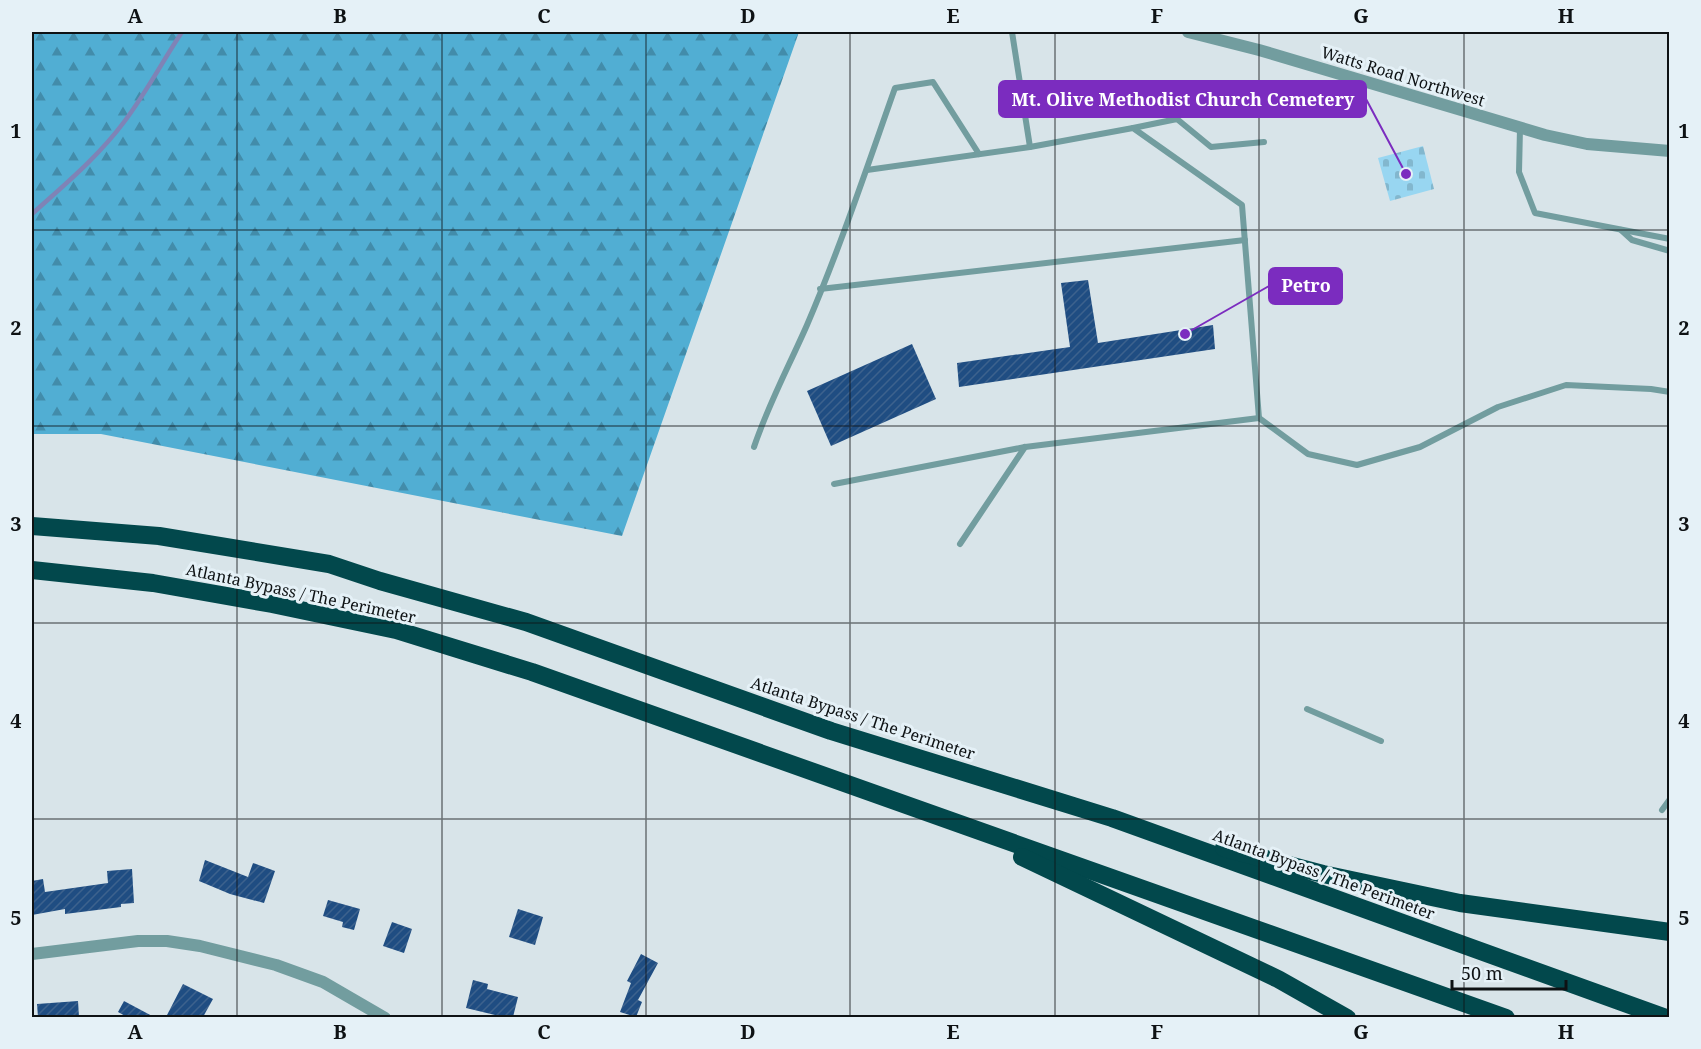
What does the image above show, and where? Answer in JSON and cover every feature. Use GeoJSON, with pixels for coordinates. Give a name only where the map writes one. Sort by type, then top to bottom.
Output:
{"type":"FeatureCollection","features":[{"type":"Feature","properties":{"kind":"highway","name":"Atlanta Bypass / The Perimeter"},"geometry":{"type":"LineString","coordinates":[[32,526],[159,536],[329,564],[380,581],[526,622],[831,731],[1112,818],[1666,1017]]}},
{"type":"Feature","properties":{"kind":"highway","name":"Atlanta Bypass / The Perimeter"},"geometry":{"type":"LineString","coordinates":[[32,570],[153,583],[272,604],[396,630],[532,672],[1506,1017]]}},
{"type":"Feature","properties":{"kind":"highway"},"geometry":{"type":"LineString","coordinates":[[936,816],[1278,979],[1347,1017]]}},
{"type":"Feature","properties":{"kind":"highway"},"geometry":{"type":"LineString","coordinates":[[1112,818],[1323,874],[1449,901],[1670,932]]}},
{"type":"Feature","properties":{"kind":"street","name":"Watts Road Northwest"},"geometry":{"type":"LineString","coordinates":[[1188,32],[1259,50],[1520,128],[1587,144],[1670,151]]}},
{"type":"Feature","properties":{"kind":"street"},"geometry":{"type":"LineString","coordinates":[[32,954],[138,941],[167,941],[200,946],[276,965],[323,982],[384,1017]]}},
{"type":"Feature","properties":{"kind":"lane"},"geometry":{"type":"LineString","coordinates":[[1012,32],[1030,147]]}},
{"type":"Feature","properties":{"kind":"lane"},"geometry":{"type":"LineString","coordinates":[[754,447],[765,412],[807,325],[867,170],[895,88],[933,82],[979,154]]}},
{"type":"Feature","properties":{"kind":"lane"},"geometry":{"type":"LineString","coordinates":[[867,170],[1030,147],[1177,119],[1211,147],[1264,142]]}},
{"type":"Feature","properties":{"kind":"lane"},"geometry":{"type":"LineString","coordinates":[[1133,128],[1242,205],[1259,418]]}},
{"type":"Feature","properties":{"kind":"lane"},"geometry":{"type":"LineString","coordinates":[[1520,128],[1519,172],[1536,213],[1653,236],[1670,237]]}},
{"type":"Feature","properties":{"kind":"lane"},"geometry":{"type":"LineString","coordinates":[[1621,230],[1632,240],[1670,250]]}},
{"type":"Feature","properties":{"kind":"lane"},"geometry":{"type":"LineString","coordinates":[[820,289],[1245,240]]}},
{"type":"Feature","properties":{"kind":"lane"},"geometry":{"type":"LineString","coordinates":[[834,484],[1025,447],[1259,418],[1308,454],[1357,465],[1420,447],[1498,407],[1566,385],[1670,392]]}},
{"type":"Feature","properties":{"kind":"lane"},"geometry":{"type":"LineString","coordinates":[[960,544],[1025,447]]}},
{"type":"Feature","properties":{"kind":"lane"},"geometry":{"type":"LineString","coordinates":[[1307,709],[1381,741]]}},
{"type":"Feature","properties":{"kind":"lane"},"geometry":{"type":"LineString","coordinates":[[1662,810],[1670,799]]}},
{"type":"Feature","properties":{"kind":"green space"},"geometry":{"type":"Polygon","coordinates":[[[32,32],[799,32],[622,536],[101,434],[32,434],[32,32]]]}},
{"type":"Feature","properties":{"kind":"green space"},"geometry":{"type":"Polygon","coordinates":[[[1423,146],[1434,189],[1390,201],[1378,158],[1423,146]]]}},
{"type":"Feature","properties":{"kind":"building"},"geometry":{"type":"Polygon","coordinates":[[[1088,280],[1098,343],[1213,325],[1215,349],[959,387],[957,363],[1070,347],[1061,283],[1088,280]]]}},
{"type":"Feature","properties":{"kind":"building"},"geometry":{"type":"Polygon","coordinates":[[[912,344],[936,399],[831,446],[807,391],[912,344]]]}},
{"type":"Feature","properties":{"kind":"building"},"geometry":{"type":"Polygon","coordinates":[[[205,860],[248,877],[253,863],[275,871],[264,903],[230,894],[199,881],[205,860]]]}},
{"type":"Feature","properties":{"kind":"building"},"geometry":{"type":"Polygon","coordinates":[[[132,869],[134,903],[121,904],[121,907],[65,914],[65,909],[32,915],[32,881],[43,879],[45,892],[108,883],[107,871],[132,869]]]}},
{"type":"Feature","properties":{"kind":"building"},"geometry":{"type":"Polygon","coordinates":[[[328,900],[360,909],[354,930],[342,927],[343,922],[323,916],[328,900]]]}},
{"type":"Feature","properties":{"kind":"building"},"geometry":{"type":"Polygon","coordinates":[[[518,909],[543,917],[535,945],[509,937],[518,909]]]}},
{"type":"Feature","properties":{"kind":"building"},"geometry":{"type":"Polygon","coordinates":[[[392,922],[412,929],[404,953],[383,946],[392,922]]]}},
{"type":"Feature","properties":{"kind":"building"},"geometry":{"type":"Polygon","coordinates":[[[641,954],[658,963],[638,1000],[642,1002],[636,1017],[620,1012],[631,983],[627,981],[641,954]]]}},
{"type":"Feature","properties":{"kind":"building"},"geometry":{"type":"Polygon","coordinates":[[[473,980],[488,984],[487,989],[518,997],[513,1017],[494,1017],[495,1015],[466,1008],[473,980]]]}},
{"type":"Feature","properties":{"kind":"building"},"geometry":{"type":"Polygon","coordinates":[[[183,984],[213,999],[203,1017],[166,1017],[183,984]]]}},
{"type":"Feature","properties":{"kind":"building"},"geometry":{"type":"Polygon","coordinates":[[[78,1001],[79,1017],[38,1017],[37,1004],[78,1001]]]}},
{"type":"Feature","properties":{"kind":"building"},"geometry":{"type":"Polygon","coordinates":[[[124,1001],[154,1017],[127,1017],[118,1012],[124,1001]]]}},
{"type":"Feature","properties":{"kind":"waterway"},"geometry":{"type":"LineString","coordinates":[[32,214],[114,135],[140,100],[182,32]]}},
{"type":"Feature","properties":{"kind":"place","name":"Mt. Olive Methodist Church Cemetery"},"geometry":{"type":"Point","coordinates":[1406,174]}},
{"type":"Feature","properties":{"kind":"place","name":"Petro"},"geometry":{"type":"Point","coordinates":[1185,334]}}]}
